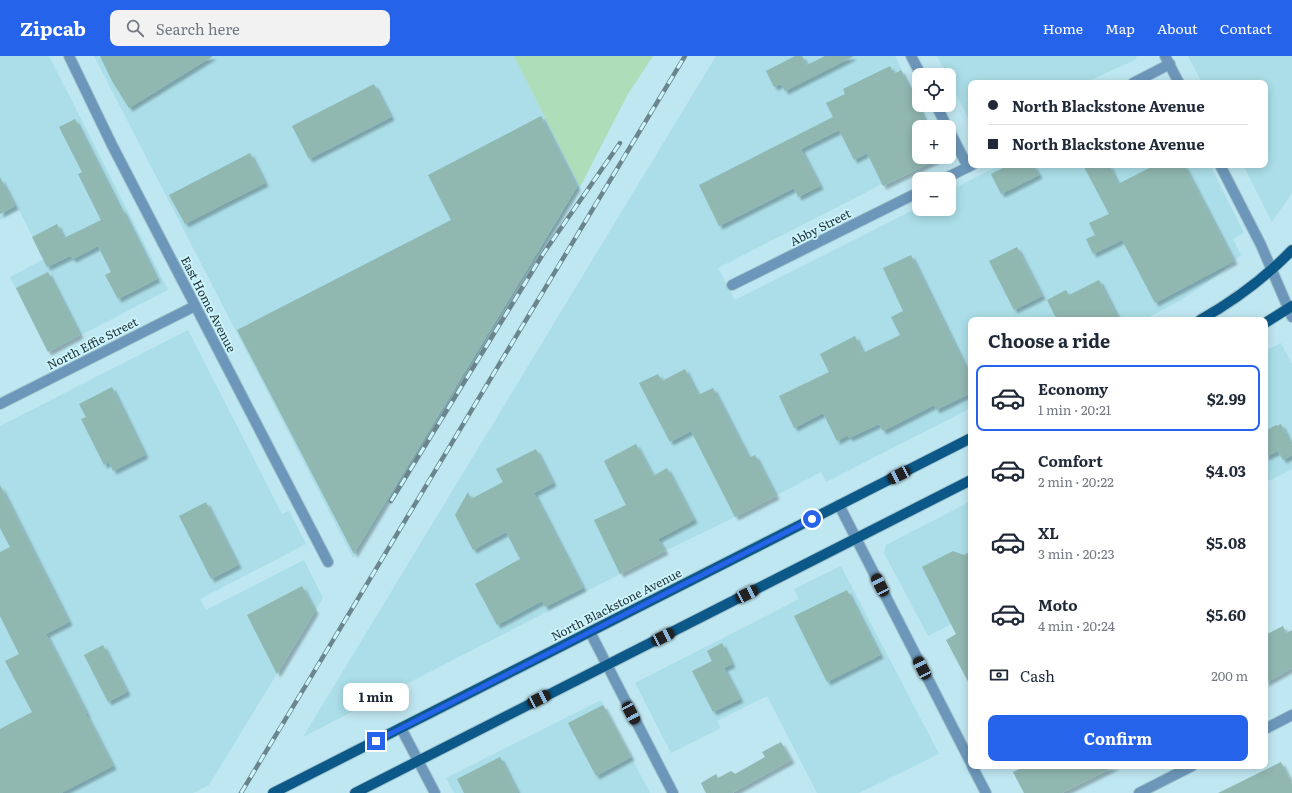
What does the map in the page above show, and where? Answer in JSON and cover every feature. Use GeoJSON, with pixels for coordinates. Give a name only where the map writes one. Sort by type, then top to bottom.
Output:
{"type":"FeatureCollection","features":[{"type":"Feature","properties":{"kind":"main road"},"geometry":{"type":"LineString","coordinates":[[1205,317],[1238,296],[1271,271],[1292,250]]}},
{"type":"Feature","properties":{"kind":"main road"},"geometry":{"type":"LineString","coordinates":[[1268,322],[1291,310]]}},
{"type":"Feature","properties":{"kind":"main road","name":"North Blackstone Avenue"},"geometry":{"type":"LineString","coordinates":[[273,793],[968,440]]}},
{"type":"Feature","properties":{"kind":"main road"},"geometry":{"type":"LineString","coordinates":[[355,793],[968,482]]}},
{"type":"Feature","properties":{"kind":"street","name":"East Home Avenue"},"geometry":{"type":"LineString","coordinates":[[69,56],[112,145],[328,562]]}},
{"type":"Feature","properties":{"kind":"street"},"geometry":{"type":"LineString","coordinates":[[911,56],[917,68]]}},
{"type":"Feature","properties":{"kind":"street"},"geometry":{"type":"LineString","coordinates":[[1138,80],[1168,60],[1178,80]]}},
{"type":"Feature","properties":{"kind":"street"},"geometry":{"type":"LineString","coordinates":[[956,142],[968,163]]}},
{"type":"Feature","properties":{"kind":"street"},"geometry":{"type":"LineString","coordinates":[[956,173],[968,167]]}},
{"type":"Feature","properties":{"kind":"street"},"geometry":{"type":"LineString","coordinates":[[1222,168],[1291,310]]}},
{"type":"Feature","properties":{"kind":"street","name":"Abby Street"},"geometry":{"type":"LineString","coordinates":[[732,285],[912,195]]}},
{"type":"Feature","properties":{"kind":"street","name":"North Effie Street"},"geometry":{"type":"LineString","coordinates":[[0,404],[195,306]]}},
{"type":"Feature","properties":{"kind":"street"},"geometry":{"type":"LineString","coordinates":[[840,505],[968,757]]}},
{"type":"Feature","properties":{"kind":"street"},"geometry":{"type":"LineString","coordinates":[[590,632],[673,793]]}},
{"type":"Feature","properties":{"kind":"street"},"geometry":{"type":"LineString","coordinates":[[1268,727],[1292,715]]}},
{"type":"Feature","properties":{"kind":"street"},"geometry":{"type":"LineString","coordinates":[[401,728],[435,793]]}},
{"type":"Feature","properties":{"kind":"street"},"geometry":{"type":"LineString","coordinates":[[974,769],[986,793]]}},
{"type":"Feature","properties":{"kind":"street"},"geometry":{"type":"LineString","coordinates":[[1139,793],[1186,769]]}},
{"type":"Feature","properties":{"kind":"shaded area"},"geometry":{"type":"Polygon","coordinates":[[[0,56],[49,56],[168,290],[48,352],[10,277],[44,259],[19,210],[0,220],[0,56]]]}},
{"type":"Feature","properties":{"kind":"shaded area"},"geometry":{"type":"Polygon","coordinates":[[[94,56],[514,56],[580,187],[353,558],[94,56]]]}},
{"type":"Feature","properties":{"kind":"shaded area"},"geometry":{"type":"Polygon","coordinates":[[[716,56],[895,56],[912,89],[912,112],[924,112],[928,120],[912,120],[912,164],[921,164],[718,268],[735,300],[912,211],[912,216],[956,216],[956,187],[994,168],[1212,168],[1244,233],[1233,239],[1241,255],[1201,287],[1150,317],[968,317],[968,410],[826,482],[821,472],[735,517],[665,551],[303,737],[716,56]]]}},
{"type":"Feature","properties":{"kind":"shaded area"},"geometry":{"type":"Polygon","coordinates":[[[937,56],[1137,56],[1135,60],[1091,80],[968,80],[968,118],[956,94],[956,68],[943,68],[937,56]]]}},
{"type":"Feature","properties":{"kind":"shaded area"},"geometry":{"type":"Polygon","coordinates":[[[1188,56],[1292,56],[1292,193],[1272,222],[1245,168],[1268,168],[1268,80],[1200,80],[1188,56]]]}},
{"type":"Feature","properties":{"kind":"shaded area"},"geometry":{"type":"Polygon","coordinates":[[[188,330],[282,514],[289,511],[306,544],[200,599],[206,610],[304,560],[323,598],[209,785],[193,793],[0,793],[0,426],[188,330]]]}},
{"type":"Feature","properties":{"kind":"shaded area"},"geometry":{"type":"Polygon","coordinates":[[[1281,343],[1292,364],[1292,469],[1268,481],[1268,350],[1281,343]]]}},
{"type":"Feature","properties":{"kind":"shaded area"},"geometry":{"type":"Polygon","coordinates":[[[968,503],[968,616],[928,636],[884,553],[886,545],[968,503]]]}},
{"type":"Feature","properties":{"kind":"shaded area"},"geometry":{"type":"Polygon","coordinates":[[[841,566],[939,754],[859,793],[817,793],[767,696],[717,721],[721,728],[671,753],[635,683],[799,599],[794,589],[841,566]]]}},
{"type":"Feature","properties":{"kind":"shaded area"},"geometry":{"type":"Polygon","coordinates":[[[601,700],[650,793],[454,793],[446,778],[601,700]]]}},
{"type":"Feature","properties":{"kind":"green space"},"geometry":{"type":"Polygon","coordinates":[[[514,56],[653,56],[628,94],[580,187],[514,56]]]}},
{"type":"Feature","properties":{"kind":"building"},"geometry":{"type":"Polygon","coordinates":[[[100,56],[213,56],[129,108],[112,81],[100,56]]]}},
{"type":"Feature","properties":{"kind":"building"},"geometry":{"type":"Polygon","coordinates":[[[795,56],[802,56],[807,65],[825,56],[854,56],[785,91],[781,84],[774,87],[766,71],[795,56]]]}},
{"type":"Feature","properties":{"kind":"building"},"geometry":{"type":"Polygon","coordinates":[[[890,66],[894,74],[901,70],[912,93],[912,112],[921,112],[925,120],[912,120],[912,164],[928,164],[883,186],[867,153],[854,160],[839,130],[801,149],[820,186],[798,197],[794,188],[719,226],[699,185],[833,117],[826,103],[845,94],[843,89],[890,66]]]}},
{"type":"Feature","properties":{"kind":"building"},"geometry":{"type":"Polygon","coordinates":[[[374,84],[391,117],[309,159],[292,126],[374,84]]]}},
{"type":"Feature","properties":{"kind":"building"},"geometry":{"type":"Polygon","coordinates":[[[541,116],[577,187],[354,554],[237,330],[451,220],[428,175],[541,116]]]}},
{"type":"Feature","properties":{"kind":"building"},"geometry":{"type":"Polygon","coordinates":[[[75,119],[157,279],[118,299],[105,275],[111,272],[98,246],[73,259],[70,256],[47,267],[32,237],[57,224],[64,238],[101,220],[78,174],[82,172],[59,127],[75,119]]]}},
{"type":"Feature","properties":{"kind":"building"},"geometry":{"type":"Polygon","coordinates":[[[250,153],[265,183],[185,224],[169,195],[250,153]]]}},
{"type":"Feature","properties":{"kind":"building"},"geometry":{"type":"Polygon","coordinates":[[[1003,168],[1035,168],[1039,175],[1001,194],[991,174],[1003,168]]]}},
{"type":"Feature","properties":{"kind":"building"},"geometry":{"type":"Polygon","coordinates":[[[1085,168],[1110,168],[1118,184],[1149,168],[1186,168],[1234,261],[1155,303],[1122,240],[1093,254],[1086,239],[1095,235],[1089,223],[1109,214],[1085,168]]]}},
{"type":"Feature","properties":{"kind":"building"},"geometry":{"type":"Polygon","coordinates":[[[0,177],[15,206],[0,214],[0,177]]]}},
{"type":"Feature","properties":{"kind":"building"},"geometry":{"type":"Polygon","coordinates":[[[1017,247],[1042,296],[1014,310],[989,261],[1017,247]]]}},
{"type":"Feature","properties":{"kind":"building"},"geometry":{"type":"Polygon","coordinates":[[[911,255],[968,372],[968,394],[936,410],[934,405],[883,431],[879,424],[849,438],[848,435],[837,441],[823,413],[794,428],[779,396],[829,372],[820,354],[855,336],[863,353],[900,335],[891,317],[903,311],[883,268],[911,255]]]}},
{"type":"Feature","properties":{"kind":"building"},"geometry":{"type":"Polygon","coordinates":[[[48,272],[80,335],[48,352],[16,288],[48,272]]]}},
{"type":"Feature","properties":{"kind":"building"},"geometry":{"type":"Polygon","coordinates":[[[1099,280],[1118,317],[1056,317],[1047,300],[1066,290],[1069,295],[1099,280]]]}},
{"type":"Feature","properties":{"kind":"building"},"geometry":{"type":"Polygon","coordinates":[[[685,369],[698,395],[713,388],[749,458],[755,455],[776,496],[735,517],[691,431],[670,442],[639,383],[658,374],[662,381],[685,369]]]}},
{"type":"Feature","properties":{"kind":"building"},"geometry":{"type":"Polygon","coordinates":[[[112,387],[145,455],[113,471],[109,462],[104,465],[81,419],[86,417],[79,404],[112,387]]]}},
{"type":"Feature","properties":{"kind":"building"},"geometry":{"type":"Polygon","coordinates":[[[1281,424],[1292,446],[1292,455],[1283,460],[1278,451],[1268,456],[1268,429],[1276,425],[1281,424]]]}},
{"type":"Feature","properties":{"kind":"building"},"geometry":{"type":"Polygon","coordinates":[[[636,444],[653,476],[667,468],[694,520],[658,539],[665,551],[620,574],[594,520],[626,505],[604,461],[636,444]]]}},
{"type":"Feature","properties":{"kind":"building"},"geometry":{"type":"Polygon","coordinates":[[[536,449],[553,483],[534,493],[583,588],[545,607],[542,601],[497,625],[475,584],[520,559],[506,532],[473,550],[455,515],[468,492],[471,499],[503,482],[496,469],[536,449]]]}},
{"type":"Feature","properties":{"kind":"building"},"geometry":{"type":"Polygon","coordinates":[[[0,485],[69,622],[46,634],[113,766],[61,793],[0,793],[0,729],[32,712],[5,661],[19,654],[0,616],[0,552],[10,547],[0,528],[0,485]]]}},
{"type":"Feature","properties":{"kind":"building"},"geometry":{"type":"Polygon","coordinates":[[[206,502],[238,565],[211,579],[179,516],[206,502]]]}},
{"type":"Feature","properties":{"kind":"building"},"geometry":{"type":"Polygon","coordinates":[[[953,551],[964,555],[968,553],[968,681],[946,640],[956,634],[922,567],[953,551]]]}},
{"type":"Feature","properties":{"kind":"building"},"geometry":{"type":"Polygon","coordinates":[[[302,586],[315,611],[277,674],[247,615],[302,586]]]}},
{"type":"Feature","properties":{"kind":"building"},"geometry":{"type":"Polygon","coordinates":[[[847,590],[880,655],[827,682],[794,616],[847,590]]]}},
{"type":"Feature","properties":{"kind":"building"},"geometry":{"type":"Polygon","coordinates":[[[1283,626],[1286,633],[1292,630],[1292,668],[1268,681],[1268,634],[1283,626]]]}},
{"type":"Feature","properties":{"kind":"building"},"geometry":{"type":"Polygon","coordinates":[[[722,643],[732,664],[724,668],[740,699],[713,712],[692,671],[712,661],[707,651],[722,643]]]}},
{"type":"Feature","properties":{"kind":"building"},"geometry":{"type":"Polygon","coordinates":[[[103,645],[127,692],[108,702],[84,655],[103,645]]]}},
{"type":"Feature","properties":{"kind":"building"},"geometry":{"type":"Polygon","coordinates":[[[603,705],[631,757],[596,776],[568,723],[603,705]]]}},
{"type":"Feature","properties":{"kind":"building"},"geometry":{"type":"Polygon","coordinates":[[[781,742],[791,760],[732,793],[706,793],[701,783],[716,774],[718,778],[731,771],[735,774],[765,757],[762,752],[781,742]]]}},
{"type":"Feature","properties":{"kind":"building"},"geometry":{"type":"Polygon","coordinates":[[[500,757],[518,793],[464,793],[457,779],[500,757]]]}},
{"type":"Feature","properties":{"kind":"building"},"geometry":{"type":"Polygon","coordinates":[[[1281,762],[1292,784],[1292,793],[1218,793],[1268,769],[1281,762]]]}},
{"type":"Feature","properties":{"kind":"building"},"geometry":{"type":"Polygon","coordinates":[[[1020,769],[1110,769],[1062,793],[1024,793],[1013,772],[1020,769]]]}},
{"type":"Feature","properties":{"kind":"railway"},"geometry":{"type":"LineString","coordinates":[[241,793],[685,56]]}},
{"type":"Feature","properties":{"kind":"railway"},"geometry":{"type":"LineString","coordinates":[[391,501],[543,254],[620,143]]}},
{"type":"Feature","properties":{"kind":"route"},"geometry":{"type":"LineString","coordinates":[[376,741],[812,519]]}}]}
